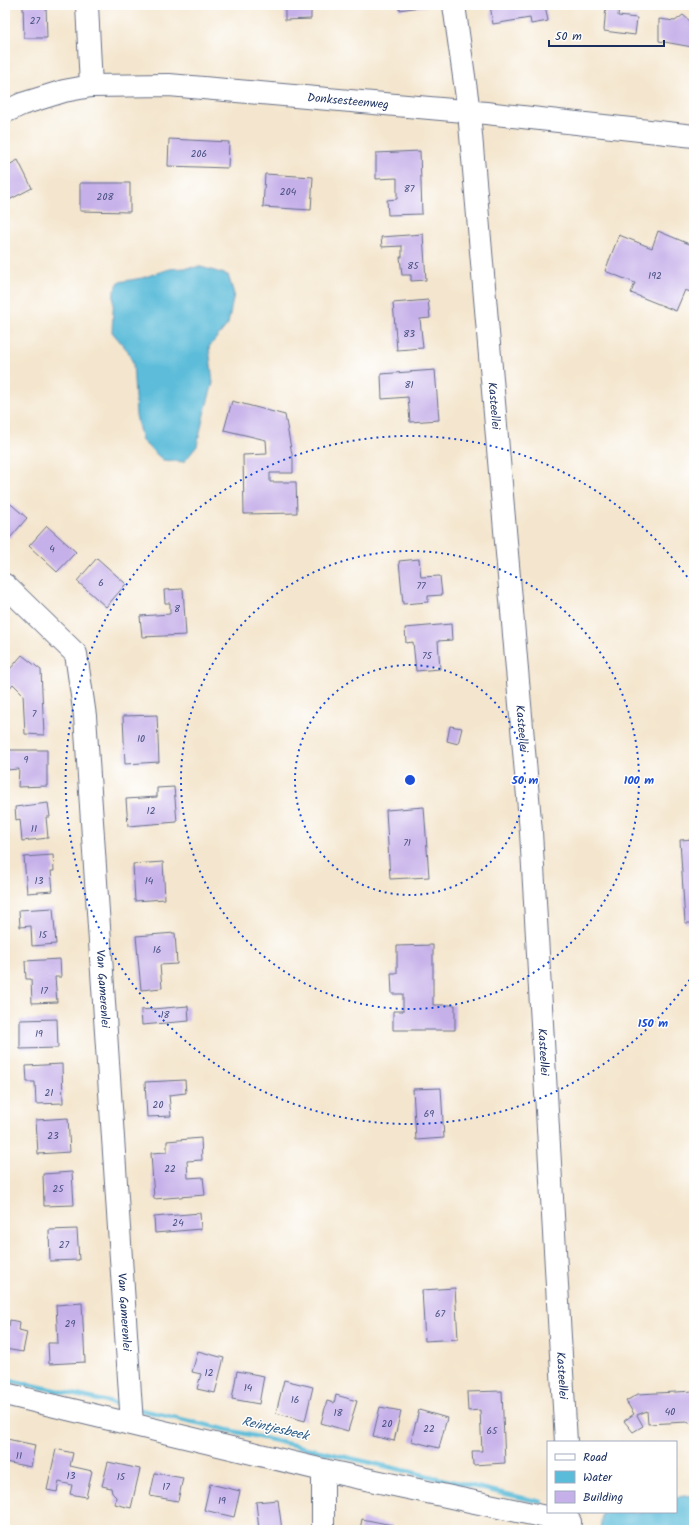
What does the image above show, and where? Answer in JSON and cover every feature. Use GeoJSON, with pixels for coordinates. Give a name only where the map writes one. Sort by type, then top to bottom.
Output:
{"type":"FeatureCollection","features":[{"type":"Feature","properties":{"kind":"street"},"geometry":{"type":"LineString","coordinates":[[87,5],[91,86]]}},
{"type":"Feature","properties":{"kind":"street","name":"Kasteellei"},"geometry":{"type":"LineString","coordinates":[[454,5],[469,112],[531,832],[566,1441]]}},
{"type":"Feature","properties":{"kind":"street","name":"Donksesteenweg"},"geometry":{"type":"LineString","coordinates":[[5,112],[29,102],[64,91],[91,86],[169,85],[469,112],[694,136]]}},
{"type":"Feature","properties":{"kind":"street","name":"Van Gamerenlei"},"geometry":{"type":"LineString","coordinates":[[5,586],[76,654],[86,724],[132,1424]]}},
{"type":"Feature","properties":{"kind":"street"},"geometry":{"type":"LineString","coordinates":[[5,1394],[323,1470],[570,1521]]}},
{"type":"Feature","properties":{"kind":"street"},"geometry":{"type":"LineString","coordinates":[[323,1470],[323,1530]]}},
{"type":"Feature","properties":{"kind":"water"},"geometry":{"type":"Polygon","coordinates":[[[201,267],[228,275],[234,294],[228,324],[209,347],[213,383],[197,446],[184,462],[163,460],[142,441],[136,415],[133,363],[128,351],[112,332],[114,291],[119,282],[142,278],[169,269],[201,267]]]}},
{"type":"Feature","properties":{"kind":"water"},"geometry":{"type":"Polygon","coordinates":[[[694,1495],[694,1530],[600,1530],[602,1514],[604,1513],[677,1513],[677,1497],[694,1495]]]}},
{"type":"Feature","properties":{"kind":"building"},"geometry":{"type":"Polygon","coordinates":[[[23,5],[46,5],[47,38],[24,38],[23,5]]]}},
{"type":"Feature","properties":{"kind":"building"},"geometry":{"type":"Polygon","coordinates":[[[285,5],[311,5],[311,19],[285,20],[285,5]]]}},
{"type":"Feature","properties":{"kind":"building"},"geometry":{"type":"Polygon","coordinates":[[[399,5],[427,5],[427,6],[399,10],[399,5]]]}},
{"type":"Feature","properties":{"kind":"building"},"geometry":{"type":"Polygon","coordinates":[[[490,5],[545,5],[548,21],[531,24],[530,18],[493,24],[490,5]]]}},
{"type":"Feature","properties":{"kind":"building"},"geometry":{"type":"Polygon","coordinates":[[[606,5],[619,5],[618,16],[637,18],[635,35],[604,31],[606,5]]]}},
{"type":"Feature","properties":{"kind":"building"},"geometry":{"type":"Polygon","coordinates":[[[683,15],[690,21],[694,18],[694,49],[692,47],[659,41],[659,19],[675,21],[683,15]]]}},
{"type":"Feature","properties":{"kind":"building"},"geometry":{"type":"Polygon","coordinates":[[[169,139],[229,142],[228,168],[168,166],[169,139]]]}},
{"type":"Feature","properties":{"kind":"building"},"geometry":{"type":"Polygon","coordinates":[[[420,151],[422,214],[388,215],[387,200],[397,199],[397,178],[376,179],[376,153],[420,151]]]}},
{"type":"Feature","properties":{"kind":"building"},"geometry":{"type":"Polygon","coordinates":[[[18,160],[32,188],[9,200],[5,192],[5,167],[18,160]]]}},
{"type":"Feature","properties":{"kind":"building"},"geometry":{"type":"Polygon","coordinates":[[[265,174],[313,177],[311,210],[263,207],[265,174]]]}},
{"type":"Feature","properties":{"kind":"building"},"geometry":{"type":"Polygon","coordinates":[[[80,183],[130,183],[130,212],[80,211],[80,183]]]}},
{"type":"Feature","properties":{"kind":"building"},"geometry":{"type":"Polygon","coordinates":[[[658,231],[694,246],[694,290],[693,293],[685,290],[676,311],[631,293],[635,283],[605,271],[619,235],[652,248],[658,231]]]}},
{"type":"Feature","properties":{"kind":"building"},"geometry":{"type":"Polygon","coordinates":[[[423,234],[426,280],[411,281],[411,275],[402,275],[400,257],[402,257],[402,246],[382,247],[381,237],[423,234]]]}},
{"type":"Feature","properties":{"kind":"building"},"geometry":{"type":"Polygon","coordinates":[[[428,300],[430,318],[420,319],[423,348],[397,350],[393,303],[428,300]]]}},
{"type":"Feature","properties":{"kind":"building"},"geometry":{"type":"Polygon","coordinates":[[[435,370],[439,420],[410,422],[408,397],[382,399],[381,374],[435,370]]]}},
{"type":"Feature","properties":{"kind":"building"},"geometry":{"type":"Polygon","coordinates":[[[232,401],[285,415],[293,460],[293,473],[270,473],[270,482],[296,482],[297,513],[244,514],[243,455],[267,454],[266,440],[224,430],[232,401]]]}},
{"type":"Feature","properties":{"kind":"building"},"geometry":{"type":"Polygon","coordinates":[[[5,499],[27,518],[10,538],[5,534],[5,499]]]}},
{"type":"Feature","properties":{"kind":"building"},"geometry":{"type":"Polygon","coordinates":[[[47,526],[76,552],[57,572],[29,546],[47,526]]]}},
{"type":"Feature","properties":{"kind":"building"},"geometry":{"type":"Polygon","coordinates":[[[97,558],[126,584],[106,607],[77,581],[97,558]]]}},
{"type":"Feature","properties":{"kind":"building"},"geometry":{"type":"Polygon","coordinates":[[[419,559],[421,577],[440,576],[442,595],[428,596],[428,602],[403,604],[399,561],[419,559]]]}},
{"type":"Feature","properties":{"kind":"building"},"geometry":{"type":"Polygon","coordinates":[[[183,589],[186,635],[142,637],[140,616],[170,614],[170,603],[165,603],[164,590],[183,589]]]}},
{"type":"Feature","properties":{"kind":"building"},"geometry":{"type":"Polygon","coordinates":[[[451,624],[452,640],[438,641],[440,669],[416,671],[413,642],[406,643],[405,628],[451,624]]]}},
{"type":"Feature","properties":{"kind":"building"},"geometry":{"type":"Polygon","coordinates":[[[22,655],[41,670],[44,735],[25,734],[23,694],[13,684],[8,690],[5,686],[5,675],[22,655]]]}},
{"type":"Feature","properties":{"kind":"building"},"geometry":{"type":"Polygon","coordinates":[[[157,715],[159,762],[125,764],[123,716],[157,715]]]}},
{"type":"Feature","properties":{"kind":"building"},"geometry":{"type":"Polygon","coordinates":[[[450,726],[462,728],[458,744],[447,741],[450,726]]]}},
{"type":"Feature","properties":{"kind":"building"},"geometry":{"type":"Polygon","coordinates":[[[5,750],[47,750],[47,786],[18,787],[19,769],[5,770],[5,750]]]}},
{"type":"Feature","properties":{"kind":"building"},"geometry":{"type":"Polygon","coordinates":[[[174,787],[177,822],[128,826],[126,799],[157,797],[157,788],[174,787]]]}},
{"type":"Feature","properties":{"kind":"building"},"geometry":{"type":"Polygon","coordinates":[[[48,803],[50,817],[46,817],[48,838],[22,841],[20,819],[16,820],[15,807],[48,803]]]}},
{"type":"Feature","properties":{"kind":"building"},"geometry":{"type":"Polygon","coordinates":[[[424,807],[429,877],[390,879],[386,810],[424,807]]]}},
{"type":"Feature","properties":{"kind":"building"},"geometry":{"type":"Polygon","coordinates":[[[694,839],[694,923],[685,923],[680,840],[694,839]]]}},
{"type":"Feature","properties":{"kind":"building"},"geometry":{"type":"Polygon","coordinates":[[[53,855],[54,871],[51,871],[53,891],[27,893],[24,857],[53,855]]]}},
{"type":"Feature","properties":{"kind":"building"},"geometry":{"type":"Polygon","coordinates":[[[163,862],[165,899],[135,901],[133,864],[163,862]]]}},
{"type":"Feature","properties":{"kind":"building"},"geometry":{"type":"Polygon","coordinates":[[[53,908],[56,944],[32,946],[31,926],[20,927],[19,910],[53,908]]]}},
{"type":"Feature","properties":{"kind":"building"},"geometry":{"type":"Polygon","coordinates":[[[175,933],[177,964],[160,965],[162,988],[141,990],[136,936],[175,933]]]}},
{"type":"Feature","properties":{"kind":"building"},"geometry":{"type":"Polygon","coordinates":[[[433,945],[433,1005],[455,1005],[455,1030],[393,1030],[393,1011],[403,1011],[403,994],[392,994],[391,973],[397,973],[397,946],[433,945]]]}},
{"type":"Feature","properties":{"kind":"building"},"geometry":{"type":"Polygon","coordinates":[[[60,959],[61,977],[55,977],[57,1002],[32,1003],[31,979],[26,979],[25,961],[60,959]]]}},
{"type":"Feature","properties":{"kind":"building"},"geometry":{"type":"Polygon","coordinates":[[[188,1006],[189,1021],[142,1025],[141,1010],[188,1006]]]}},
{"type":"Feature","properties":{"kind":"building"},"geometry":{"type":"Polygon","coordinates":[[[57,1019],[58,1048],[20,1049],[20,1020],[57,1019]]]}},
{"type":"Feature","properties":{"kind":"building"},"geometry":{"type":"Polygon","coordinates":[[[62,1064],[63,1103],[36,1104],[35,1082],[27,1082],[26,1066],[62,1064]]]}},
{"type":"Feature","properties":{"kind":"building"},"geometry":{"type":"Polygon","coordinates":[[[185,1080],[186,1093],[169,1095],[171,1116],[147,1117],[145,1082],[185,1080]]]}},
{"type":"Feature","properties":{"kind":"building"},"geometry":{"type":"Polygon","coordinates":[[[441,1088],[444,1138],[416,1140],[413,1089],[441,1088]]]}},
{"type":"Feature","properties":{"kind":"building"},"geometry":{"type":"Polygon","coordinates":[[[68,1118],[70,1152],[38,1154],[36,1120],[68,1118]]]}},
{"type":"Feature","properties":{"kind":"building"},"geometry":{"type":"Polygon","coordinates":[[[201,1138],[202,1160],[187,1161],[188,1178],[203,1177],[205,1195],[154,1199],[151,1153],[167,1152],[167,1141],[201,1138]]]}},
{"type":"Feature","properties":{"kind":"building"},"geometry":{"type":"Polygon","coordinates":[[[72,1172],[74,1205],[44,1206],[43,1174],[72,1172]]]}},
{"type":"Feature","properties":{"kind":"building"},"geometry":{"type":"Polygon","coordinates":[[[200,1213],[201,1229],[155,1233],[154,1217],[200,1213]]]}},
{"type":"Feature","properties":{"kind":"building"},"geometry":{"type":"Polygon","coordinates":[[[77,1229],[79,1260],[50,1261],[49,1230],[77,1229]]]}},
{"type":"Feature","properties":{"kind":"building"},"geometry":{"type":"Polygon","coordinates":[[[455,1288],[458,1339],[425,1341],[422,1290],[455,1288]]]}},
{"type":"Feature","properties":{"kind":"building"},"geometry":{"type":"Polygon","coordinates":[[[82,1303],[85,1362],[49,1364],[48,1343],[58,1343],[56,1305],[82,1303]]]}},
{"type":"Feature","properties":{"kind":"building"},"geometry":{"type":"Polygon","coordinates":[[[10,1320],[20,1322],[19,1330],[27,1332],[23,1352],[5,1349],[5,1325],[9,1326],[10,1320]]]}},
{"type":"Feature","properties":{"kind":"building"},"geometry":{"type":"Polygon","coordinates":[[[198,1351],[224,1358],[215,1393],[197,1389],[201,1374],[192,1372],[198,1351]]]}},
{"type":"Feature","properties":{"kind":"building"},"geometry":{"type":"Polygon","coordinates":[[[237,1371],[264,1376],[259,1404],[232,1399],[237,1371]]]}},
{"type":"Feature","properties":{"kind":"building"},"geometry":{"type":"Polygon","coordinates":[[[284,1380],[313,1387],[305,1421],[276,1413],[284,1380]]]}},
{"type":"Feature","properties":{"kind":"building"},"geometry":{"type":"Polygon","coordinates":[[[502,1391],[505,1463],[473,1465],[472,1451],[482,1451],[480,1410],[468,1411],[467,1392],[502,1391]]]}},
{"type":"Feature","properties":{"kind":"building"},"geometry":{"type":"Polygon","coordinates":[[[694,1391],[694,1425],[687,1422],[648,1424],[647,1411],[637,1415],[643,1426],[633,1432],[624,1421],[634,1414],[626,1401],[638,1394],[694,1391]]]}},
{"type":"Feature","properties":{"kind":"building"},"geometry":{"type":"Polygon","coordinates":[[[336,1395],[357,1401],[348,1431],[321,1423],[327,1401],[334,1403],[336,1395]]]}},
{"type":"Feature","properties":{"kind":"building"},"geometry":{"type":"Polygon","coordinates":[[[380,1407],[401,1411],[394,1441],[373,1436],[380,1407]]]}},
{"type":"Feature","properties":{"kind":"building"},"geometry":{"type":"Polygon","coordinates":[[[419,1410],[447,1418],[439,1448],[411,1441],[419,1410]]]}},
{"type":"Feature","properties":{"kind":"building"},"geometry":{"type":"Polygon","coordinates":[[[7,1439],[35,1445],[31,1467],[5,1462],[7,1439]]]}},
{"type":"Feature","properties":{"kind":"building"},"geometry":{"type":"Polygon","coordinates":[[[56,1449],[73,1453],[70,1466],[92,1471],[86,1497],[70,1494],[72,1485],[59,1482],[57,1492],[47,1490],[56,1449]]]}},
{"type":"Feature","properties":{"kind":"building"},"geometry":{"type":"Polygon","coordinates":[[[108,1462],[140,1469],[131,1508],[115,1504],[116,1497],[112,1493],[111,1488],[102,1486],[108,1462]]]}},
{"type":"Feature","properties":{"kind":"building"},"geometry":{"type":"Polygon","coordinates":[[[155,1473],[183,1478],[178,1501],[150,1496],[155,1473]]]}},
{"type":"Feature","properties":{"kind":"building"},"geometry":{"type":"Polygon","coordinates":[[[210,1484],[240,1491],[234,1517],[204,1510],[210,1484]]]}},
{"type":"Feature","properties":{"kind":"building"},"geometry":{"type":"Polygon","coordinates":[[[278,1500],[282,1530],[259,1530],[256,1502],[278,1500]]]}},
{"type":"Feature","properties":{"kind":"building"},"geometry":{"type":"Polygon","coordinates":[[[362,1519],[392,1525],[391,1530],[360,1530],[362,1519]]]}},
{"type":"Feature","properties":{"kind":"waterway","name":"Reintjesbeek"},"geometry":{"type":"LineString","coordinates":[[5,1379],[126,1406]]}},
{"type":"Feature","properties":{"kind":"waterway","name":"Reintjesbeek"},"geometry":{"type":"LineString","coordinates":[[137,1409],[541,1502]]}}]}
